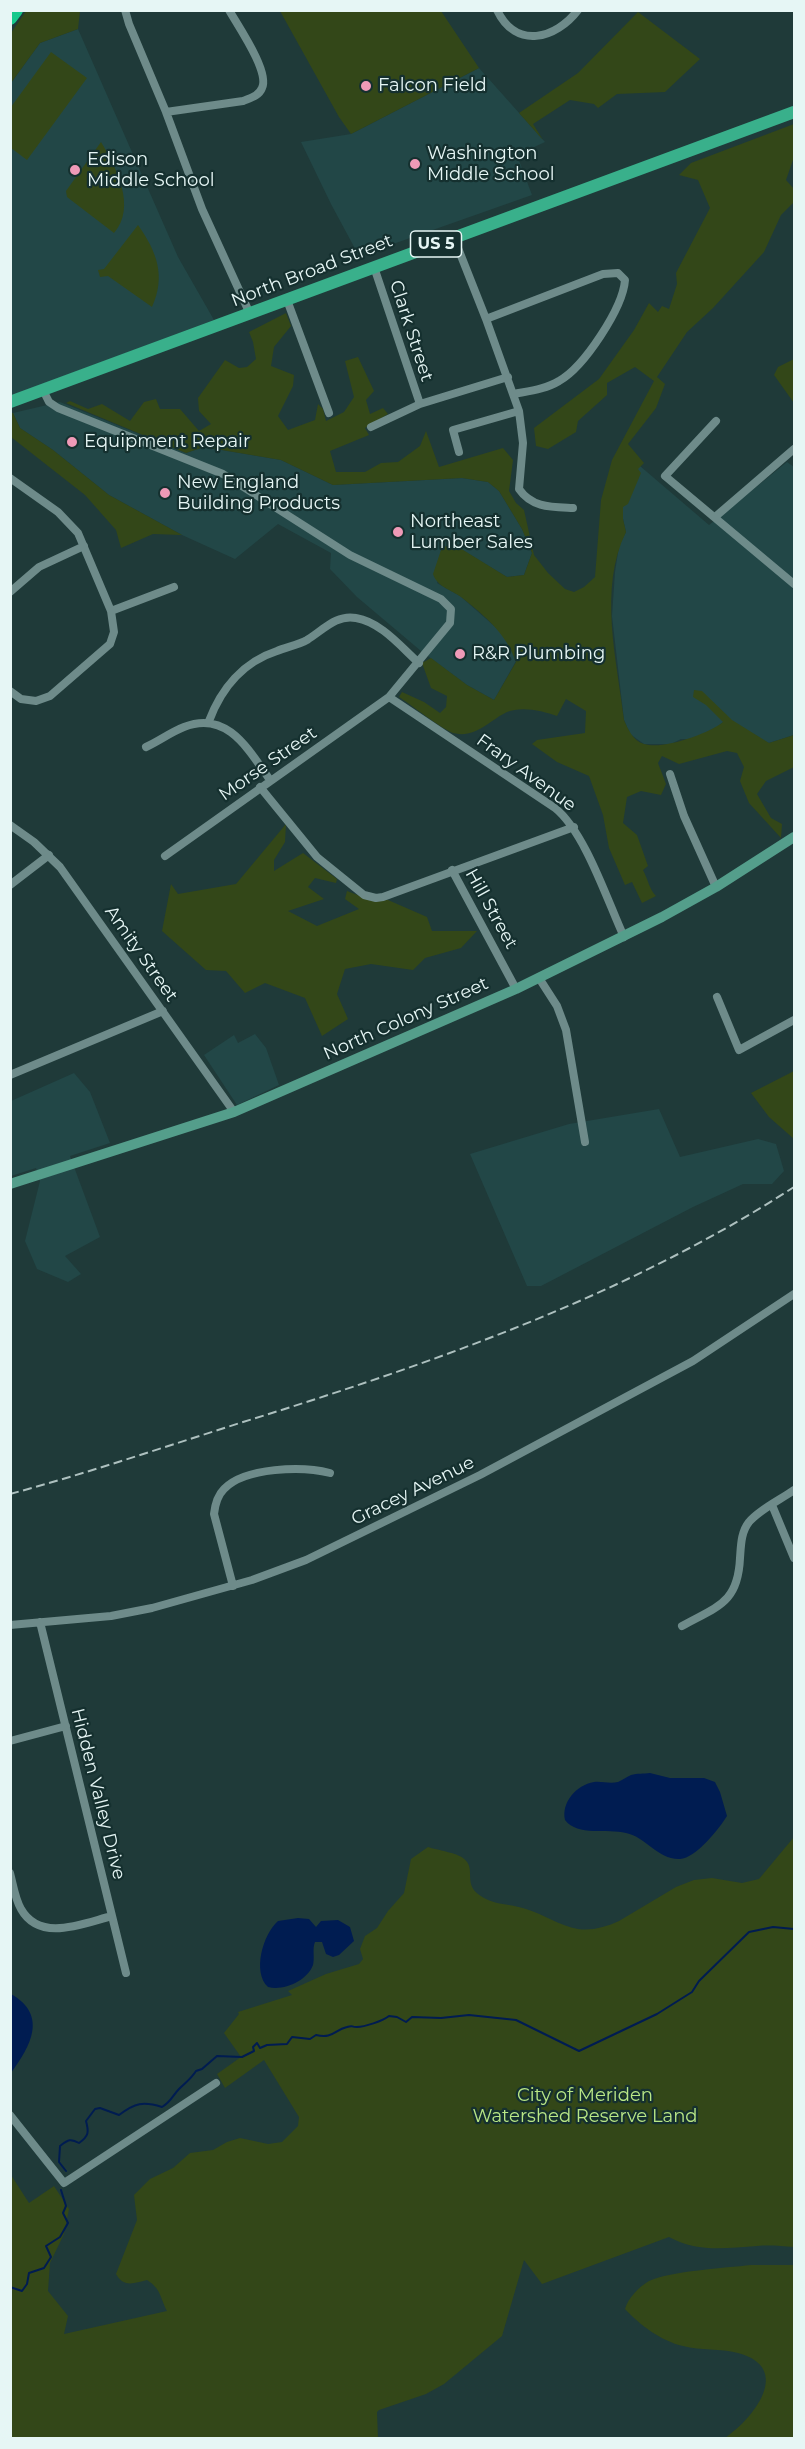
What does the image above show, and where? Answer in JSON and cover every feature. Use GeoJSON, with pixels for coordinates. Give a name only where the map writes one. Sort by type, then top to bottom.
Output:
{"type":"FeatureCollection","features":[{"type":"Feature","properties":{"kind":"highway"},"geometry":{"type":"LineString","coordinates":[[10,18],[16,10]]}},
{"type":"Feature","properties":{"kind":"main road","name":"North Broad Street"},"geometry":{"type":"LineString","coordinates":[[10,402],[792,113]]}},
{"type":"Feature","properties":{"kind":"main road","name":"North Colony Street"},"geometry":{"type":"LineString","coordinates":[[10,1184],[234,1112],[516,989],[624,937],[716,887],[795,837]]}},
{"type":"Feature","properties":{"kind":"street"},"geometry":{"type":"LineString","coordinates":[[125,10],[202,209],[250,314]]}},
{"type":"Feature","properties":{"kind":"street"},"geometry":{"type":"LineString","coordinates":[[166,112],[243,101],[254,97],[262,88],[261,67],[229,10]]}},
{"type":"Feature","properties":{"kind":"street"},"geometry":{"type":"LineString","coordinates":[[497,10],[510,28],[524,36],[540,37],[560,29],[578,10]]}},
{"type":"Feature","properties":{"kind":"street"},"geometry":{"type":"LineString","coordinates":[[454,238],[519,411],[523,443],[519,489],[524,496],[537,504],[573,508]]}},
{"type":"Feature","properties":{"kind":"street","name":"Clark Street"},"geometry":{"type":"LineString","coordinates":[[374,267],[420,404]]}},
{"type":"Feature","properties":{"kind":"street"},"geometry":{"type":"LineString","coordinates":[[486,319],[603,274],[618,273],[625,280],[617,305],[603,332],[573,370],[557,382],[514,394]]}},
{"type":"Feature","properties":{"kind":"street"},"geometry":{"type":"LineString","coordinates":[[287,300],[328,413]]}},
{"type":"Feature","properties":{"kind":"street"},"geometry":{"type":"LineString","coordinates":[[371,427],[420,404],[508,377]]}},
{"type":"Feature","properties":{"kind":"street","name":"Morse Street"},"geometry":{"type":"LineString","coordinates":[[43,390],[49,402],[58,408],[222,473],[350,555],[447,603],[451,609],[450,623],[389,697],[165,856]]}},
{"type":"Feature","properties":{"kind":"street"},"geometry":{"type":"LineString","coordinates":[[459,452],[453,430],[519,411]]}},
{"type":"Feature","properties":{"kind":"street"},"geometry":{"type":"LineString","coordinates":[[716,421],[665,476],[795,584]]}},
{"type":"Feature","properties":{"kind":"street"},"geometry":{"type":"LineString","coordinates":[[715,517],[795,449]]}},
{"type":"Feature","properties":{"kind":"street"},"geometry":{"type":"LineString","coordinates":[[10,478],[64,517],[78,533],[111,611],[114,632],[110,644],[50,696],[36,701],[21,699],[10,691]]}},
{"type":"Feature","properties":{"kind":"street"},"geometry":{"type":"LineString","coordinates":[[10,592],[39,567],[84,546]]}},
{"type":"Feature","properties":{"kind":"street"},"geometry":{"type":"LineString","coordinates":[[111,611],[174,587]]}},
{"type":"Feature","properties":{"kind":"street"},"geometry":{"type":"LineString","coordinates":[[209,721],[227,686],[244,668],[276,651],[307,640],[334,621],[354,617],[373,622],[419,663]]}},
{"type":"Feature","properties":{"kind":"street","name":"Frary Avenue"},"geometry":{"type":"LineString","coordinates":[[389,697],[555,808],[574,827],[624,937]]}},
{"type":"Feature","properties":{"kind":"street"},"geometry":{"type":"LineString","coordinates":[[146,747],[185,727],[209,721],[232,732],[249,750],[270,780]]}},
{"type":"Feature","properties":{"kind":"street"},"geometry":{"type":"LineString","coordinates":[[670,774],[684,816],[716,887]]}},
{"type":"Feature","properties":{"kind":"street","name":"Hill Street"},"geometry":{"type":"LineString","coordinates":[[260,787],[317,857],[364,895],[383,897],[452,870],[516,989]]}},
{"type":"Feature","properties":{"kind":"street","name":"Amity Street"},"geometry":{"type":"LineString","coordinates":[[10,825],[50,855],[60,867],[234,1112]]}},
{"type":"Feature","properties":{"kind":"street"},"geometry":{"type":"LineString","coordinates":[[452,870],[574,827]]}},
{"type":"Feature","properties":{"kind":"street"},"geometry":{"type":"LineString","coordinates":[[10,885],[50,855]]}},
{"type":"Feature","properties":{"kind":"street"},"geometry":{"type":"LineString","coordinates":[[538,978],[557,1006],[566,1030],[585,1142]]}},
{"type":"Feature","properties":{"kind":"street"},"geometry":{"type":"LineString","coordinates":[[717,997],[739,1050],[795,1020]]}},
{"type":"Feature","properties":{"kind":"street"},"geometry":{"type":"LineString","coordinates":[[10,1075],[163,1011]]}},
{"type":"Feature","properties":{"kind":"street","name":"Gracey Avenue"},"geometry":{"type":"LineString","coordinates":[[10,1625],[138,1612],[233,1586],[306,1560],[472,1480],[707,1353],[795,1294]]}},
{"type":"Feature","properties":{"kind":"street"},"geometry":{"type":"LineString","coordinates":[[233,1586],[214,1515],[215,1506],[224,1489],[239,1479],[282,1470],[309,1469],[330,1473]]}},
{"type":"Feature","properties":{"kind":"street"},"geometry":{"type":"LineString","coordinates":[[682,1626],[717,1606],[731,1594],[738,1580],[745,1530],[755,1517],[795,1490]]}},
{"type":"Feature","properties":{"kind":"street"},"geometry":{"type":"LineString","coordinates":[[772,1505],[795,1558]]}},
{"type":"Feature","properties":{"kind":"street","name":"Hidden Valley Drive"},"geometry":{"type":"LineString","coordinates":[[40,1622],[126,1973]]}},
{"type":"Feature","properties":{"kind":"street"},"geometry":{"type":"LineString","coordinates":[[10,1741],[66,1726]]}},
{"type":"Feature","properties":{"kind":"street"},"geometry":{"type":"LineString","coordinates":[[10,1873],[21,1909],[27,1917],[43,1927],[62,1928],[112,1916]]}},
{"type":"Feature","properties":{"kind":"street"},"geometry":{"type":"LineString","coordinates":[[10,2115],[64,2182],[216,2083]]}},
{"type":"Feature","properties":{"kind":"shaded area","name":"Edison Middle School"},"geometry":{"type":"Polygon","coordinates":[[[78,29],[178,257],[214,320],[11,396],[11,83],[40,43],[78,29]]]}},
{"type":"Feature","properties":{"kind":"shaded area","name":"Washington Middle School"},"geometry":{"type":"Polygon","coordinates":[[[479,68],[545,142],[517,155],[532,195],[359,256],[301,142],[351,134],[479,68]]]}},
{"type":"Feature","properties":{"kind":"shaded area"},"geometry":{"type":"Polygon","coordinates":[[[60,402],[186,453],[204,447],[281,460],[333,485],[462,478],[488,482],[499,491],[522,529],[532,553],[524,575],[507,577],[454,545],[437,583],[460,596],[501,632],[510,645],[516,661],[494,700],[467,685],[421,651],[357,597],[330,569],[331,553],[278,524],[235,559],[182,535],[109,495],[53,450],[20,428],[13,413],[60,402]]]}},
{"type":"Feature","properties":{"kind":"shaded area"},"geometry":{"type":"Polygon","coordinates":[[[787,462],[794,467],[794,735],[769,743],[723,722],[714,730],[690,739],[681,739],[671,744],[644,744],[630,734],[624,720],[612,616],[619,546],[626,532],[623,507],[637,469],[640,466],[709,525],[787,462]]]}},
{"type":"Feature","properties":{"kind":"shaded area"},"geometry":{"type":"Polygon","coordinates":[[[255,1034],[266,1048],[279,1085],[237,1105],[204,1055],[234,1035],[238,1043],[255,1034]]]}},
{"type":"Feature","properties":{"kind":"shaded area"},"geometry":{"type":"Polygon","coordinates":[[[74,1073],[90,1092],[110,1143],[70,1156],[100,1237],[65,1256],[81,1274],[68,1282],[37,1269],[25,1241],[40,1181],[36,1168],[11,1176],[11,1101],[74,1073]]]}},
{"type":"Feature","properties":{"kind":"shaded area"},"geometry":{"type":"Polygon","coordinates":[[[659,1109],[680,1157],[758,1139],[776,1144],[784,1171],[772,1184],[743,1184],[693,1207],[541,1286],[527,1286],[470,1154],[569,1124],[659,1109]]]}},
{"type":"Feature","properties":{"kind":"green space"},"geometry":{"type":"Polygon","coordinates":[[[26,11],[80,11],[78,29],[40,43],[11,83],[11,33],[26,11]]]}},
{"type":"Feature","properties":{"kind":"green space","name":"Falcon Field"},"geometry":{"type":"Polygon","coordinates":[[[280,11],[441,11],[479,68],[351,134],[339,117],[280,11]]]}},
{"type":"Feature","properties":{"kind":"green space"},"geometry":{"type":"Polygon","coordinates":[[[638,12],[700,59],[665,92],[617,94],[598,108],[594,104],[570,100],[533,124],[543,140],[519,113],[578,73],[638,12]]]}},
{"type":"Feature","properties":{"kind":"green space"},"geometry":{"type":"Polygon","coordinates":[[[51,52],[87,78],[27,160],[11,148],[11,107],[51,52]]]}},
{"type":"Feature","properties":{"kind":"green space"},"geometry":{"type":"Polygon","coordinates":[[[794,124],[794,157],[786,180],[794,189],[794,202],[781,215],[764,252],[713,308],[687,332],[657,377],[665,384],[656,408],[628,444],[644,463],[638,469],[641,473],[628,504],[623,507],[626,532],[613,577],[611,601],[614,649],[624,720],[637,740],[652,745],[673,743],[696,736],[723,722],[706,705],[693,697],[694,690],[702,691],[732,720],[769,743],[794,735],[794,767],[766,781],[757,794],[771,818],[782,824],[781,838],[749,803],[740,781],[744,767],[737,753],[727,751],[679,764],[662,756],[658,763],[666,784],[661,795],[641,791],[627,797],[623,823],[637,835],[648,866],[643,870],[656,896],[642,903],[632,882],[625,885],[609,848],[603,815],[589,776],[557,762],[532,744],[537,740],[585,733],[586,711],[566,699],[557,716],[532,710],[513,710],[482,728],[461,734],[448,731],[399,697],[402,692],[424,702],[440,713],[446,707],[447,696],[431,688],[422,663],[431,658],[467,685],[494,700],[516,662],[507,642],[494,626],[461,597],[441,585],[433,574],[442,547],[455,545],[507,577],[524,575],[532,553],[522,529],[499,491],[488,482],[462,478],[333,485],[281,460],[204,447],[186,453],[66,403],[70,401],[88,409],[102,404],[130,421],[144,402],[156,399],[160,409],[180,409],[199,431],[211,424],[199,411],[198,398],[225,360],[239,368],[247,367],[256,359],[249,332],[286,313],[291,326],[274,347],[271,366],[294,375],[293,386],[278,416],[288,430],[315,420],[318,404],[323,409],[326,421],[344,412],[354,397],[345,361],[358,357],[374,391],[366,400],[370,414],[383,408],[388,414],[365,428],[369,435],[330,451],[336,472],[365,472],[381,463],[398,462],[420,446],[426,431],[439,467],[503,448],[513,460],[509,491],[516,503],[524,510],[534,555],[565,589],[574,592],[595,577],[601,500],[612,460],[654,381],[635,367],[607,383],[607,395],[578,421],[576,432],[548,449],[536,446],[534,428],[599,379],[634,330],[649,303],[658,312],[662,306],[669,309],[677,284],[676,273],[710,208],[698,180],[679,175],[691,163],[794,124]]]}},
{"type":"Feature","properties":{"kind":"green space"},"geometry":{"type":"Polygon","coordinates":[[[101,142],[118,175],[124,199],[121,223],[114,233],[67,197],[66,191],[101,142]]]}},
{"type":"Feature","properties":{"kind":"green space"},"geometry":{"type":"Polygon","coordinates":[[[138,225],[150,245],[159,275],[152,307],[108,276],[100,277],[98,270],[104,269],[138,225]]]}},
{"type":"Feature","properties":{"kind":"green space"},"geometry":{"type":"Polygon","coordinates":[[[794,359],[794,403],[774,375],[778,367],[794,359]]]}},
{"type":"Feature","properties":{"kind":"green space"},"geometry":{"type":"Polygon","coordinates":[[[11,413],[20,428],[53,450],[109,495],[182,535],[153,534],[121,548],[116,530],[85,495],[11,437],[11,413]]]}},
{"type":"Feature","properties":{"kind":"green space"},"geometry":{"type":"Polygon","coordinates":[[[286,824],[285,842],[274,860],[274,871],[303,853],[337,879],[336,883],[315,878],[308,887],[324,899],[288,911],[317,926],[359,909],[345,899],[347,891],[373,901],[388,900],[427,917],[432,931],[477,931],[461,948],[425,958],[413,970],[371,964],[345,969],[337,994],[348,1019],[322,1036],[305,998],[265,983],[245,993],[226,971],[206,970],[162,931],[171,884],[178,894],[236,884],[286,824]]]}},
{"type":"Feature","properties":{"kind":"green space"},"geometry":{"type":"Polygon","coordinates":[[[794,1071],[794,1139],[769,1117],[751,1093],[794,1071]]]}},
{"type":"Feature","properties":{"kind":"green space","name":"City of Meriden Watershed Reserve Land"},"geometry":{"type":"Polygon","coordinates":[[[794,1837],[794,2247],[701,2247],[669,2237],[542,2284],[524,2260],[502,2336],[444,2384],[426,2394],[379,2410],[377,2412],[378,2438],[11,2438],[11,2175],[29,2203],[54,2186],[69,2209],[64,2234],[50,2263],[48,2291],[68,2316],[64,2334],[167,2311],[158,2290],[152,2283],[147,2280],[126,2283],[116,2274],[137,2220],[134,2195],[150,2179],[173,2168],[190,2153],[213,2150],[240,2138],[268,2144],[282,2142],[298,2126],[299,2117],[264,2060],[225,2088],[217,2074],[241,2057],[224,2033],[239,2014],[238,2012],[292,1995],[288,1991],[326,1974],[359,1964],[363,1959],[360,1949],[365,1936],[377,1928],[404,1893],[411,1859],[428,1847],[456,1855],[467,1862],[471,1885],[484,1898],[526,1909],[571,1927],[588,1929],[604,1927],[619,1921],[676,1887],[694,1880],[712,1878],[742,1883],[759,1879],[794,1837]]]}},
{"type":"Feature","properties":{"kind":"green space"},"geometry":{"type":"Polygon","coordinates":[[[751,2265],[794,2265],[794,2438],[725,2438],[747,2419],[756,2407],[763,2394],[766,2381],[764,2370],[755,2360],[738,2353],[690,2348],[675,2344],[644,2326],[625,2309],[638,2290],[649,2281],[684,2272],[751,2265]]]}},
{"type":"Feature","properties":{"kind":"water"},"geometry":{"type":"Polygon","coordinates":[[[650,1773],[670,1778],[704,1778],[715,1782],[727,1816],[707,1842],[693,1854],[680,1859],[672,1858],[665,1856],[633,1835],[585,1830],[565,1820],[565,1807],[571,1796],[581,1787],[594,1782],[618,1782],[631,1775],[650,1773]]]}},
{"type":"Feature","properties":{"kind":"water"},"geometry":{"type":"Polygon","coordinates":[[[309,1919],[316,1927],[321,1921],[338,1920],[350,1927],[354,1941],[339,1955],[333,1957],[326,1954],[322,1942],[315,1942],[313,1965],[306,1976],[288,1986],[268,1987],[263,1980],[260,1963],[264,1944],[278,1921],[309,1919]]]}},
{"type":"Feature","properties":{"kind":"water"},"geometry":{"type":"Polygon","coordinates":[[[11,1994],[22,2002],[33,2021],[30,2042],[11,2073],[11,1994]]]}},
{"type":"Feature","properties":{"kind":"waterway"},"geometry":{"type":"LineString","coordinates":[[66,2171],[59,2162],[60,2146],[69,2140],[79,2143],[85,2138],[88,2131],[86,2121],[95,2109],[100,2108],[119,2115],[139,2104],[162,2107],[196,2071],[202,2069],[217,2056],[242,2057],[254,2051],[253,2047],[257,2043],[260,2048],[267,2045],[287,2044],[292,2037],[310,2039],[316,2035],[326,2036],[349,2026],[360,2027],[389,2016],[406,2022],[412,2017],[441,2018],[469,2015],[516,2020],[579,2051],[657,2014],[692,1992],[699,1981],[749,1932],[773,1927],[794,1929]]}},
{"type":"Feature","properties":{"kind":"waterway"},"geometry":{"type":"LineString","coordinates":[[10,2287],[22,2291],[27,2284],[29,2273],[44,2268],[51,2257],[46,2246],[60,2237],[68,2223],[63,2213],[66,2206],[61,2190]]}},
{"type":"Feature","properties":{"kind":"railway"},"geometry":{"type":"LineString","coordinates":[[10,1494],[97,1469],[312,1400],[526,1324],[663,1262],[794,1187]]}},
{"type":"Feature","properties":{"kind":"place","name":"Falcon Field"},"geometry":{"type":"Point","coordinates":[366,86]}},
{"type":"Feature","properties":{"kind":"place","name":"Washington Middle School"},"geometry":{"type":"Point","coordinates":[415,164]}},
{"type":"Feature","properties":{"kind":"place","name":"Edison Middle School"},"geometry":{"type":"Point","coordinates":[75,170]}},
{"type":"Feature","properties":{"kind":"place","name":"Equipment Repair"},"geometry":{"type":"Point","coordinates":[72,442]}},
{"type":"Feature","properties":{"kind":"place","name":"New England Building Products"},"geometry":{"type":"Point","coordinates":[165,493]}},
{"type":"Feature","properties":{"kind":"place","name":"Northeast Lumber Sales"},"geometry":{"type":"Point","coordinates":[398,532]}},
{"type":"Feature","properties":{"kind":"place","name":"R&R Plumbing"},"geometry":{"type":"Point","coordinates":[460,654]}}]}
